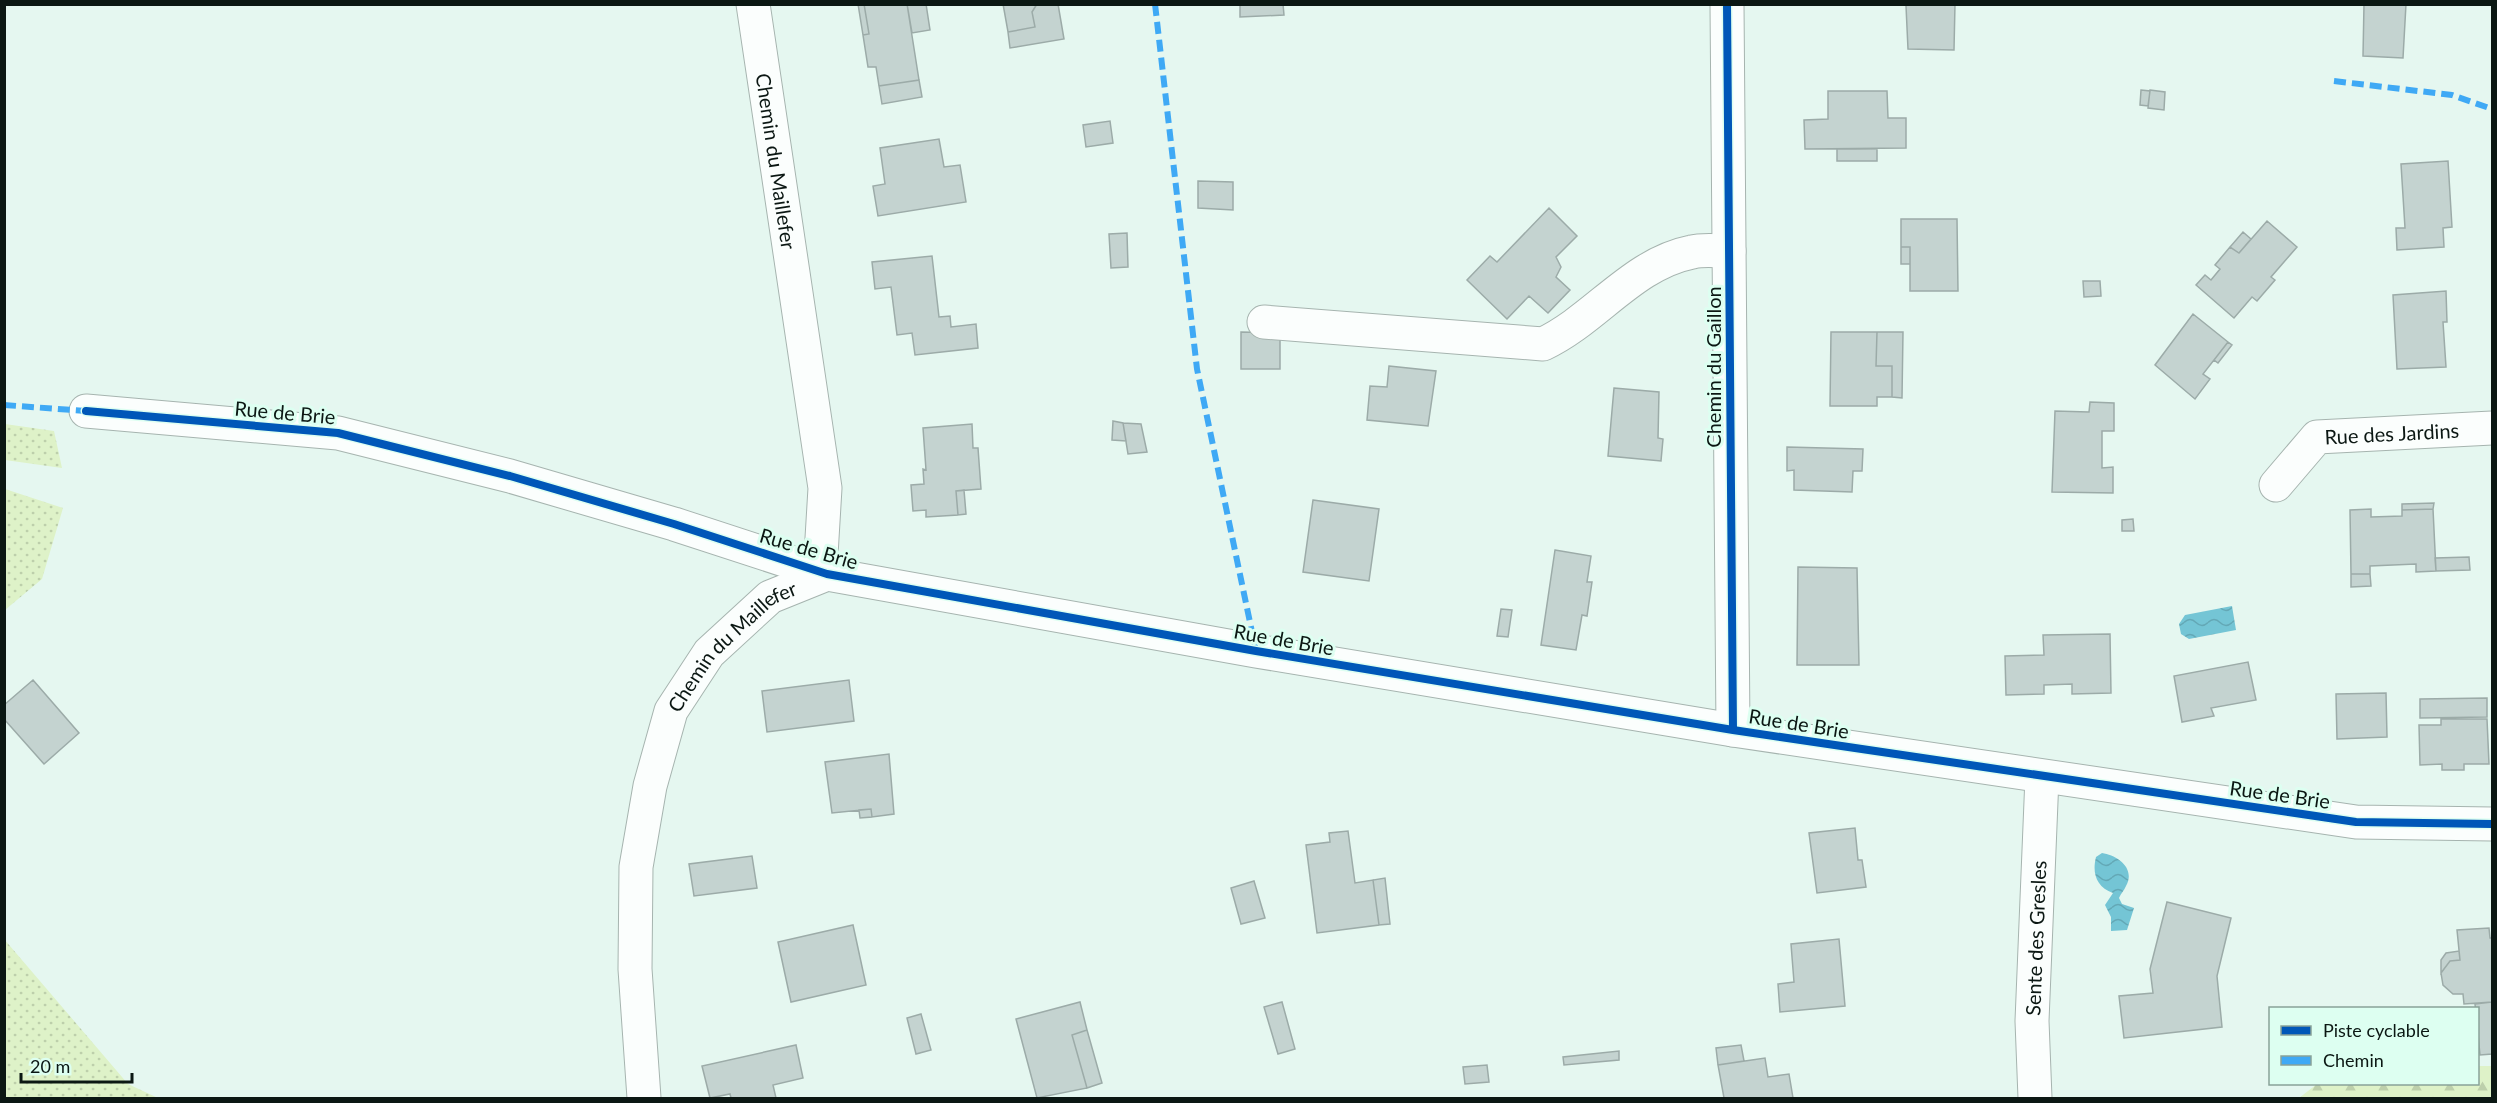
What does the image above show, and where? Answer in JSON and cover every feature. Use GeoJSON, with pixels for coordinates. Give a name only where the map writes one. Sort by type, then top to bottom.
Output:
{"type":"FeatureCollection","features":[{"type":"Feature","properties":{"kind":"street","name":"Chemin du Maillefer"},"geometry":{"type":"LineString","coordinates":[[644,1098],[635,969],[636,867],[650,786],[671,711],[709,653],[770,597],[826,574],[821,555],[825,488],[753,4]]}},
{"type":"Feature","properties":{"kind":"street","name":"Chemin du Gaillon"},"geometry":{"type":"LineString","coordinates":[[1727,4],[1733,730]]}},
{"type":"Feature","properties":{"kind":"street"},"geometry":{"type":"LineString","coordinates":[[1264,322],[1543,344],[1567,333],[1640,272],[1692,252],[1729,251]]}},
{"type":"Feature","properties":{"kind":"street","name":"Rue de Brie"},"geometry":{"type":"LineString","coordinates":[[86,411],[338,433],[521,479],[674,524],[826,574],[1256,651],[1733,730],[2356,822],[2493,824]]}},
{"type":"Feature","properties":{"kind":"street","name":"Rue des Jardins"},"geometry":{"type":"LineString","coordinates":[[2276,485],[2318,437],[2493,428]]}},
{"type":"Feature","properties":{"kind":"street","name":"Sente des Gresles"},"geometry":{"type":"LineString","coordinates":[[2035,1098],[2032,1021],[2042,777]]}},
{"type":"Feature","properties":{"kind":"green space"},"geometry":{"type":"Polygon","coordinates":[[[5,424],[54,431],[62,468],[5,460],[5,424]]]}},
{"type":"Feature","properties":{"kind":"green space"},"geometry":{"type":"Polygon","coordinates":[[[5,489],[63,508],[42,579],[5,610],[5,489]]]}},
{"type":"Feature","properties":{"kind":"green space"},"geometry":{"type":"Polygon","coordinates":[[[4,939],[128,1084],[158,1098],[5,1098],[4,939]]]}},
{"type":"Feature","properties":{"kind":"green space"},"geometry":{"type":"Polygon","coordinates":[[[2479,1066],[2492,1066],[2492,1098],[2299,1098],[2316,1085],[2479,1085],[2479,1066]]]}},
{"type":"Feature","properties":{"kind":"water"},"geometry":{"type":"Polygon","coordinates":[[[2232,606],[2236,630],[2189,639],[2181,634],[2179,624],[2185,615],[2232,606]]]}},
{"type":"Feature","properties":{"kind":"water"},"geometry":{"type":"Polygon","coordinates":[[[2102,853],[2119,860],[2127,868],[2129,874],[2126,886],[2119,898],[2122,904],[2134,908],[2127,930],[2111,931],[2111,917],[2105,905],[2113,893],[2099,883],[2095,874],[2096,857],[2102,853]]]}},
{"type":"Feature","properties":{"kind":"building"},"geometry":{"type":"Polygon","coordinates":[[[858,4],[864,4],[869,34],[863,35],[858,4]]]}},
{"type":"Feature","properties":{"kind":"building"},"geometry":{"type":"Polygon","coordinates":[[[864,4],[907,4],[919,80],[879,86],[876,67],[868,67],[863,35],[869,34],[864,4]]]}},
{"type":"Feature","properties":{"kind":"building"},"geometry":{"type":"Polygon","coordinates":[[[907,4],[926,4],[930,30],[912,33],[907,4]]]}},
{"type":"Feature","properties":{"kind":"building"},"geometry":{"type":"Polygon","coordinates":[[[1003,4],[1037,4],[1032,12],[1035,27],[1008,32],[1003,4]]]}},
{"type":"Feature","properties":{"kind":"building"},"geometry":{"type":"Polygon","coordinates":[[[1037,4],[1058,4],[1064,39],[1010,48],[1008,32],[1035,27],[1032,12],[1037,4]]]}},
{"type":"Feature","properties":{"kind":"building"},"geometry":{"type":"Polygon","coordinates":[[[1240,4],[1283,4],[1284,15],[1240,17],[1240,4]]]}},
{"type":"Feature","properties":{"kind":"building"},"geometry":{"type":"Polygon","coordinates":[[[1909,4],[1955,4],[1954,50],[1908,49],[1906,6],[1909,4]]]}},
{"type":"Feature","properties":{"kind":"building"},"geometry":{"type":"Polygon","coordinates":[[[2364,4],[2406,4],[2403,58],[2363,56],[2364,4]]]}},
{"type":"Feature","properties":{"kind":"building"},"geometry":{"type":"Polygon","coordinates":[[[919,80],[922,97],[882,104],[879,86],[919,80]]]}},
{"type":"Feature","properties":{"kind":"building"},"geometry":{"type":"Polygon","coordinates":[[[2141,90],[2150,91],[2148,106],[2140,105],[2141,90]]]}},
{"type":"Feature","properties":{"kind":"building"},"geometry":{"type":"Polygon","coordinates":[[[2150,90],[2165,92],[2164,110],[2148,108],[2150,90]]]}},
{"type":"Feature","properties":{"kind":"building"},"geometry":{"type":"Polygon","coordinates":[[[1828,91],[1887,91],[1888,118],[1906,118],[1906,148],[1805,149],[1804,120],[1828,119],[1828,91]]]}},
{"type":"Feature","properties":{"kind":"building"},"geometry":{"type":"Polygon","coordinates":[[[1110,121],[1113,143],[1086,147],[1083,125],[1110,121]]]}},
{"type":"Feature","properties":{"kind":"building"},"geometry":{"type":"Polygon","coordinates":[[[939,139],[944,167],[960,165],[966,202],[878,216],[873,186],[885,184],[880,148],[939,139]]]}},
{"type":"Feature","properties":{"kind":"building"},"geometry":{"type":"Polygon","coordinates":[[[1837,149],[1877,149],[1877,161],[1837,161],[1837,149]]]}},
{"type":"Feature","properties":{"kind":"building"},"geometry":{"type":"Polygon","coordinates":[[[2448,161],[2452,227],[2443,228],[2444,247],[2397,250],[2396,228],[2405,228],[2401,164],[2448,161]]]}},
{"type":"Feature","properties":{"kind":"building"},"geometry":{"type":"Polygon","coordinates":[[[1198,181],[1233,182],[1233,210],[1198,208],[1198,181]]]}},
{"type":"Feature","properties":{"kind":"building"},"geometry":{"type":"Polygon","coordinates":[[[1549,208],[1577,236],[1556,257],[1561,267],[1556,277],[1570,290],[1548,313],[1529,296],[1507,319],[1467,280],[1490,256],[1497,262],[1549,208]]]}},
{"type":"Feature","properties":{"kind":"building"},"geometry":{"type":"Polygon","coordinates":[[[1901,219],[1957,219],[1958,291],[1910,291],[1910,247],[1901,247],[1901,219]]]}},
{"type":"Feature","properties":{"kind":"building"},"geometry":{"type":"Polygon","coordinates":[[[2267,221],[2297,247],[2271,277],[2275,280],[2257,301],[2252,297],[2234,318],[2196,285],[2205,275],[2211,280],[2220,269],[2215,265],[2230,247],[2239,253],[2267,221]]]}},
{"type":"Feature","properties":{"kind":"building"},"geometry":{"type":"Polygon","coordinates":[[[2243,232],[2251,239],[2239,253],[2230,247],[2243,232]]]}},
{"type":"Feature","properties":{"kind":"building"},"geometry":{"type":"Polygon","coordinates":[[[1127,233],[1128,267],[1111,268],[1109,234],[1127,233]]]}},
{"type":"Feature","properties":{"kind":"building"},"geometry":{"type":"Polygon","coordinates":[[[1901,247],[1910,247],[1910,264],[1901,264],[1901,247]]]}},
{"type":"Feature","properties":{"kind":"building"},"geometry":{"type":"Polygon","coordinates":[[[932,256],[939,317],[950,316],[951,327],[976,324],[978,348],[915,355],[912,333],[897,335],[891,287],[875,289],[872,262],[932,256]]]}},
{"type":"Feature","properties":{"kind":"building"},"geometry":{"type":"Polygon","coordinates":[[[2083,281],[2100,281],[2101,296],[2084,297],[2083,281]]]}},
{"type":"Feature","properties":{"kind":"building"},"geometry":{"type":"Polygon","coordinates":[[[2446,291],[2447,322],[2443,322],[2446,367],[2397,369],[2393,295],[2446,291]]]}},
{"type":"Feature","properties":{"kind":"building"},"geometry":{"type":"Polygon","coordinates":[[[2193,314],[2228,342],[2203,374],[2210,379],[2195,399],[2155,365],[2193,314]]]}},
{"type":"Feature","properties":{"kind":"building"},"geometry":{"type":"Polygon","coordinates":[[[1241,332],[1280,333],[1280,369],[1241,369],[1241,332]]]}},
{"type":"Feature","properties":{"kind":"building"},"geometry":{"type":"Polygon","coordinates":[[[1831,332],[1877,332],[1876,366],[1892,366],[1892,397],[1877,397],[1877,406],[1830,406],[1831,332]]]}},
{"type":"Feature","properties":{"kind":"building"},"geometry":{"type":"Polygon","coordinates":[[[1877,332],[1903,332],[1902,398],[1892,397],[1892,366],[1876,366],[1877,332]]]}},
{"type":"Feature","properties":{"kind":"building"},"geometry":{"type":"Polygon","coordinates":[[[2228,342],[2232,345],[2218,363],[2214,360],[2228,342]]]}},
{"type":"Feature","properties":{"kind":"building"},"geometry":{"type":"Polygon","coordinates":[[[1389,366],[1436,371],[1428,426],[1367,420],[1370,386],[1387,387],[1389,366]]]}},
{"type":"Feature","properties":{"kind":"building"},"geometry":{"type":"Polygon","coordinates":[[[1614,388],[1659,392],[1658,438],[1663,439],[1661,461],[1608,456],[1614,388]]]}},
{"type":"Feature","properties":{"kind":"building"},"geometry":{"type":"Polygon","coordinates":[[[2090,402],[2114,403],[2114,431],[2102,431],[2102,468],[2113,467],[2113,493],[2052,492],[2055,411],[2089,412],[2090,402]]]}},
{"type":"Feature","properties":{"kind":"building"},"geometry":{"type":"Polygon","coordinates":[[[1113,421],[1123,423],[1126,441],[1112,440],[1113,421]]]}},
{"type":"Feature","properties":{"kind":"building"},"geometry":{"type":"Polygon","coordinates":[[[1123,423],[1141,424],[1147,452],[1128,454],[1123,423]]]}},
{"type":"Feature","properties":{"kind":"building"},"geometry":{"type":"Polygon","coordinates":[[[972,424],[973,448],[978,448],[981,489],[956,491],[958,515],[926,517],[926,510],[913,511],[911,485],[924,484],[923,469],[926,470],[923,428],[972,424]]]}},
{"type":"Feature","properties":{"kind":"building"},"geometry":{"type":"Polygon","coordinates":[[[1787,447],[1863,449],[1862,471],[1853,471],[1852,492],[1794,490],[1794,470],[1787,471],[1787,447]]]}},
{"type":"Feature","properties":{"kind":"building"},"geometry":{"type":"Polygon","coordinates":[[[964,490],[966,514],[958,515],[956,491],[964,490]]]}},
{"type":"Feature","properties":{"kind":"building"},"geometry":{"type":"Polygon","coordinates":[[[1313,500],[1379,509],[1369,581],[1303,572],[1313,500]]]}},
{"type":"Feature","properties":{"kind":"building"},"geometry":{"type":"Polygon","coordinates":[[[2434,503],[2433,509],[2402,510],[2402,504],[2434,503]]]}},
{"type":"Feature","properties":{"kind":"building"},"geometry":{"type":"Polygon","coordinates":[[[2371,509],[2371,517],[2402,516],[2402,510],[2433,509],[2436,571],[2416,572],[2416,564],[2370,566],[2370,574],[2351,574],[2350,510],[2371,509]]]}},
{"type":"Feature","properties":{"kind":"building"},"geometry":{"type":"Polygon","coordinates":[[[2133,519],[2134,531],[2122,531],[2122,520],[2133,519]]]}},
{"type":"Feature","properties":{"kind":"building"},"geometry":{"type":"Polygon","coordinates":[[[1555,550],[1591,556],[1587,582],[1592,582],[1587,616],[1582,615],[1576,650],[1541,645],[1555,550]]]}},
{"type":"Feature","properties":{"kind":"building"},"geometry":{"type":"Polygon","coordinates":[[[2469,557],[2470,570],[2436,571],[2435,558],[2469,557]]]}},
{"type":"Feature","properties":{"kind":"building"},"geometry":{"type":"Polygon","coordinates":[[[1798,567],[1857,568],[1859,665],[1797,665],[1798,567]]]}},
{"type":"Feature","properties":{"kind":"building"},"geometry":{"type":"Polygon","coordinates":[[[2351,574],[2370,574],[2371,586],[2351,587],[2351,574]]]}},
{"type":"Feature","properties":{"kind":"building"},"geometry":{"type":"Polygon","coordinates":[[[1501,609],[1512,610],[1508,637],[1497,636],[1501,609]]]}},
{"type":"Feature","properties":{"kind":"building"},"geometry":{"type":"Polygon","coordinates":[[[2110,634],[2111,693],[2072,694],[2072,684],[2044,685],[2044,694],[2006,695],[2005,656],[2044,655],[2043,635],[2110,634]]]}},
{"type":"Feature","properties":{"kind":"building"},"geometry":{"type":"Polygon","coordinates":[[[2248,662],[2256,700],[2211,708],[2214,716],[2182,722],[2174,676],[2248,662]]]}},
{"type":"Feature","properties":{"kind":"building"},"geometry":{"type":"Polygon","coordinates":[[[33,680],[79,733],[44,764],[4,719],[4,705],[33,680]]]}},
{"type":"Feature","properties":{"kind":"building"},"geometry":{"type":"Polygon","coordinates":[[[849,680],[854,721],[767,732],[762,691],[849,680]]]}},
{"type":"Feature","properties":{"kind":"building"},"geometry":{"type":"Polygon","coordinates":[[[2386,693],[2387,737],[2337,739],[2336,694],[2386,693]]]}},
{"type":"Feature","properties":{"kind":"building"},"geometry":{"type":"Polygon","coordinates":[[[2487,698],[2487,717],[2420,718],[2420,699],[2487,698]]]}},
{"type":"Feature","properties":{"kind":"building"},"geometry":{"type":"Polygon","coordinates":[[[2441,719],[2487,719],[2489,764],[2464,764],[2464,770],[2442,770],[2442,764],[2420,765],[2419,725],[2441,725],[2441,719]]]}},
{"type":"Feature","properties":{"kind":"building"},"geometry":{"type":"Polygon","coordinates":[[[889,754],[894,814],[872,817],[871,809],[832,813],[825,762],[889,754]]]}},
{"type":"Feature","properties":{"kind":"building"},"geometry":{"type":"Polygon","coordinates":[[[871,809],[872,817],[860,818],[859,810],[871,809]]]}},
{"type":"Feature","properties":{"kind":"building"},"geometry":{"type":"Polygon","coordinates":[[[1855,828],[1858,860],[1862,860],[1866,887],[1817,893],[1809,833],[1855,828]]]}},
{"type":"Feature","properties":{"kind":"building"},"geometry":{"type":"Polygon","coordinates":[[[1348,831],[1355,883],[1373,880],[1379,925],[1317,933],[1306,845],[1330,842],[1329,833],[1348,831]]]}},
{"type":"Feature","properties":{"kind":"building"},"geometry":{"type":"Polygon","coordinates":[[[752,856],[757,888],[694,896],[689,864],[752,856]]]}},
{"type":"Feature","properties":{"kind":"building"},"geometry":{"type":"Polygon","coordinates":[[[1385,878],[1390,924],[1379,925],[1373,880],[1385,878]]]}},
{"type":"Feature","properties":{"kind":"building"},"geometry":{"type":"Polygon","coordinates":[[[1254,881],[1265,918],[1241,924],[1231,888],[1254,881]]]}},
{"type":"Feature","properties":{"kind":"building"},"geometry":{"type":"Polygon","coordinates":[[[2167,902],[2231,918],[2217,976],[2222,1027],[2124,1038],[2119,996],[2153,993],[2150,969],[2167,902]]]}},
{"type":"Feature","properties":{"kind":"building"},"geometry":{"type":"Polygon","coordinates":[[[853,925],[866,985],[791,1002],[778,942],[853,925]]]}},
{"type":"Feature","properties":{"kind":"building"},"geometry":{"type":"Polygon","coordinates":[[[2489,928],[2490,938],[2492,938],[2492,1002],[2464,1004],[2463,994],[2453,994],[2443,985],[2441,973],[2450,961],[2460,960],[2457,930],[2489,928]]]}},
{"type":"Feature","properties":{"kind":"building"},"geometry":{"type":"Polygon","coordinates":[[[1839,939],[1845,1006],[1780,1012],[1778,984],[1794,982],[1791,944],[1839,939]]]}},
{"type":"Feature","properties":{"kind":"building"},"geometry":{"type":"Polygon","coordinates":[[[2459,951],[2460,960],[2450,961],[2441,973],[2441,960],[2446,953],[2459,951]]]}},
{"type":"Feature","properties":{"kind":"building"},"geometry":{"type":"Polygon","coordinates":[[[1080,1002],[1087,1030],[1072,1035],[1087,1088],[1037,1098],[1016,1019],[1080,1002]]]}},
{"type":"Feature","properties":{"kind":"building"},"geometry":{"type":"Polygon","coordinates":[[[1282,1002],[1295,1049],[1278,1054],[1264,1007],[1282,1002]]]}},
{"type":"Feature","properties":{"kind":"building"},"geometry":{"type":"Polygon","coordinates":[[[2492,1002],[2492,1054],[2480,1055],[2479,1007],[2475,1007],[2475,1004],[2492,1002]]]}},
{"type":"Feature","properties":{"kind":"building"},"geometry":{"type":"Polygon","coordinates":[[[921,1014],[931,1050],[916,1054],[907,1018],[921,1014]]]}},
{"type":"Feature","properties":{"kind":"building"},"geometry":{"type":"Polygon","coordinates":[[[1087,1030],[1102,1083],[1087,1088],[1072,1035],[1087,1030]]]}},
{"type":"Feature","properties":{"kind":"building"},"geometry":{"type":"Polygon","coordinates":[[[796,1045],[803,1078],[773,1085],[776,1098],[731,1098],[730,1094],[710,1098],[702,1066],[796,1045]]]}},
{"type":"Feature","properties":{"kind":"building"},"geometry":{"type":"Polygon","coordinates":[[[1741,1045],[1744,1061],[1718,1065],[1716,1048],[1741,1045]]]}},
{"type":"Feature","properties":{"kind":"building"},"geometry":{"type":"Polygon","coordinates":[[[1619,1051],[1619,1060],[1564,1065],[1563,1057],[1619,1051]]]}},
{"type":"Feature","properties":{"kind":"building"},"geometry":{"type":"Polygon","coordinates":[[[1765,1058],[1768,1077],[1789,1074],[1793,1098],[1724,1098],[1718,1065],[1765,1058]]]}},
{"type":"Feature","properties":{"kind":"building"},"geometry":{"type":"Polygon","coordinates":[[[1487,1065],[1489,1082],[1465,1084],[1463,1067],[1487,1065]]]}},
{"type":"Feature","properties":{"kind":"marked path"},"geometry":{"type":"LineString","coordinates":[[1155,4],[1197,369],[1256,651]]}},
{"type":"Feature","properties":{"kind":"marked path"},"geometry":{"type":"LineString","coordinates":[[2334,81],[2452,95],[2492,109]]}},
{"type":"Feature","properties":{"kind":"marked path"},"geometry":{"type":"LineString","coordinates":[[4,405],[86,411]]}},
{"type":"Feature","properties":{"kind":"cycle path"},"geometry":{"type":"LineString","coordinates":[[1727,4],[1733,730]]}},
{"type":"Feature","properties":{"kind":"cycle path"},"geometry":{"type":"LineString","coordinates":[[86,411],[338,433],[510,476],[674,524],[827,574],[1256,651],[1733,730],[2356,822],[2492,824]]}}]}
